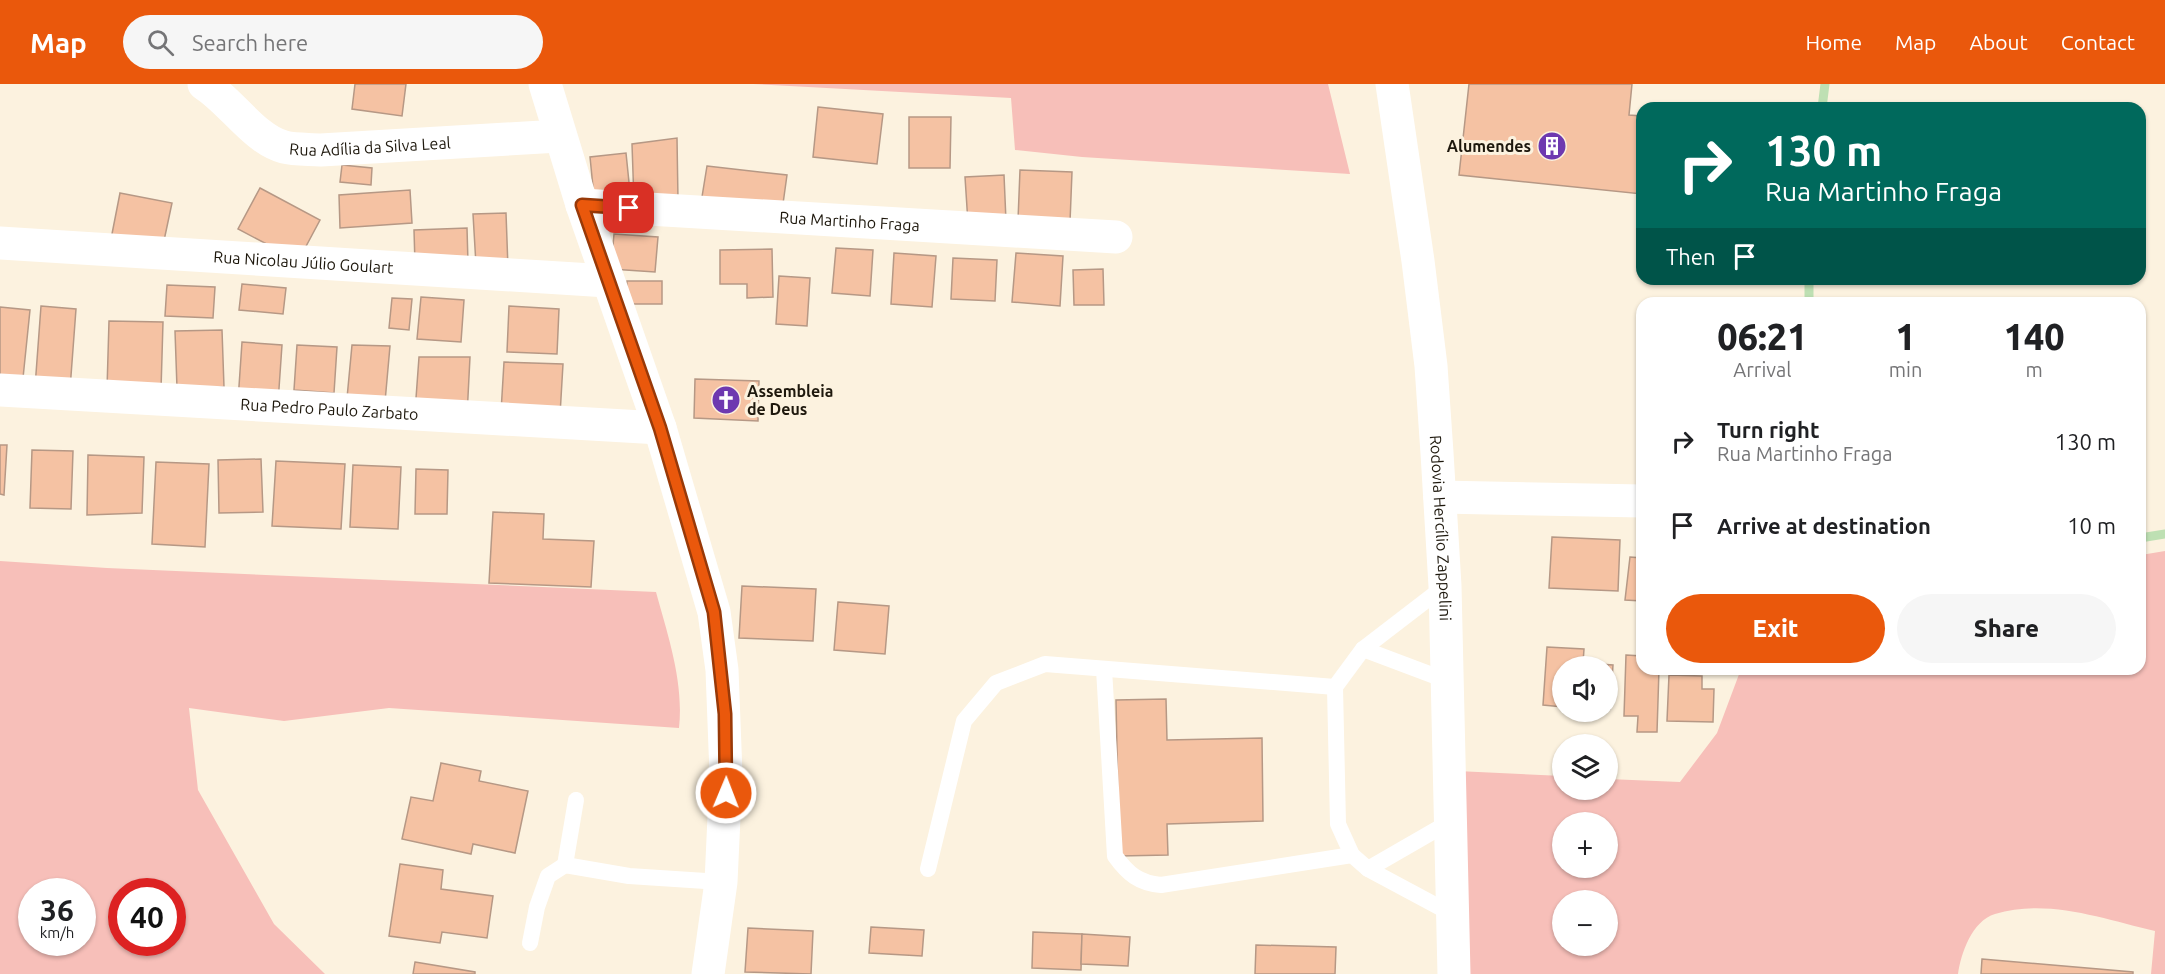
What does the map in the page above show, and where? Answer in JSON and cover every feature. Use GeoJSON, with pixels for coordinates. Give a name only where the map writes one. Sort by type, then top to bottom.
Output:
{"type":"FeatureCollection","features":[{"type":"Feature","properties":{"kind":"street","name":"Rua Adília da Silva Leal"},"geometry":{"type":"LineString","coordinates":[[204,84],[231,105],[258,133],[283,147],[321,150],[559,136]]}},
{"type":"Feature","properties":{"kind":"street"},"geometry":{"type":"LineString","coordinates":[[544,84],[582,205],[660,428],[714,612],[722,670],[726,774],[721,882],[708,974]]}},
{"type":"Feature","properties":{"kind":"street","name":"Rodovia Hercílio Zappelini"},"geometry":{"type":"LineString","coordinates":[[1392,84],[1431,366],[1445,586],[1453,820],[1454,974]]}},
{"type":"Feature","properties":{"kind":"street","name":"Rua Martinho Fraga"},"geometry":{"type":"LineString","coordinates":[[582,205],[1116,237]]}},
{"type":"Feature","properties":{"kind":"street","name":"Rua Nicolau Júlio Goulart"},"geometry":{"type":"LineString","coordinates":[[0,243],[608,281]]}},
{"type":"Feature","properties":{"kind":"street","name":"Rua Pedro Paulo Zarbato"},"geometry":{"type":"LineString","coordinates":[[0,390],[660,428]]}},
{"type":"Feature","properties":{"kind":"street"},"geometry":{"type":"LineString","coordinates":[[1440,497],[1636,501]]}},
{"type":"Feature","properties":{"kind":"lane"},"geometry":{"type":"LineString","coordinates":[[1445,586],[1363,649],[1335,687],[1338,824],[1352,855],[1368,869],[1452,914]]}},
{"type":"Feature","properties":{"kind":"lane"},"geometry":{"type":"LineString","coordinates":[[1363,649],[1448,681]]}},
{"type":"Feature","properties":{"kind":"lane"},"geometry":{"type":"LineString","coordinates":[[928,869],[964,721],[996,683],[1046,664],[1335,687]]}},
{"type":"Feature","properties":{"kind":"lane"},"geometry":{"type":"LineString","coordinates":[[1104,669],[1115,856],[1127,872],[1144,883],[1161,885],[1352,855]]}},
{"type":"Feature","properties":{"kind":"lane"},"geometry":{"type":"LineString","coordinates":[[565,865],[576,800]]}},
{"type":"Feature","properties":{"kind":"lane"},"geometry":{"type":"LineString","coordinates":[[1368,869],[1453,820]]}},
{"type":"Feature","properties":{"kind":"lane"},"geometry":{"type":"LineString","coordinates":[[530,943],[537,907],[548,876],[565,865],[629,876],[721,882]]}},
{"type":"Feature","properties":{"kind":"shaded area"},"geometry":{"type":"Polygon","coordinates":[[[753,84],[1328,84],[1350,174],[1082,157],[1015,150],[1011,98],[753,84]]]}},
{"type":"Feature","properties":{"kind":"shaded area"},"geometry":{"type":"Polygon","coordinates":[[[2165,551],[2165,974],[2151,974],[2155,931],[2096,916],[2035,908],[1995,914],[1980,923],[1965,948],[1958,974],[1470,974],[1457,771],[1552,775],[1552,800],[1618,800],[1618,779],[1680,782],[1717,733],[1739,675],[2146,675],[2146,554],[2165,551]]]}},
{"type":"Feature","properties":{"kind":"shaded area"},"geometry":{"type":"Polygon","coordinates":[[[0,561],[107,568],[656,592],[677,676],[679,728],[389,708],[284,721],[189,708],[198,790],[274,924],[325,974],[0,974],[0,561]]]}},
{"type":"Feature","properties":{"kind":"building"},"geometry":{"type":"Polygon","coordinates":[[[355,84],[406,84],[402,116],[352,109],[355,84]]]}},
{"type":"Feature","properties":{"kind":"building","name":"Alumendes"},"geometry":{"type":"Polygon","coordinates":[[[1469,84],[1632,84],[1629,115],[1636,116],[1636,193],[1459,175],[1469,84]]]}},
{"type":"Feature","properties":{"kind":"building"},"geometry":{"type":"Polygon","coordinates":[[[818,107],[883,114],[877,164],[813,157],[818,107]]]}},
{"type":"Feature","properties":{"kind":"building"},"geometry":{"type":"Polygon","coordinates":[[[909,117],[951,117],[950,168],[909,168],[909,117]]]}},
{"type":"Feature","properties":{"kind":"building"},"geometry":{"type":"Polygon","coordinates":[[[677,138],[678,200],[634,202],[632,144],[677,138]]]}},
{"type":"Feature","properties":{"kind":"building"},"geometry":{"type":"Polygon","coordinates":[[[626,153],[631,202],[594,197],[590,157],[626,153]]]}},
{"type":"Feature","properties":{"kind":"building"},"geometry":{"type":"Polygon","coordinates":[[[342,165],[372,168],[371,185],[340,182],[342,165]]]}},
{"type":"Feature","properties":{"kind":"building"},"geometry":{"type":"Polygon","coordinates":[[[707,166],[787,175],[782,211],[701,203],[707,166]]]}},
{"type":"Feature","properties":{"kind":"building"},"geometry":{"type":"Polygon","coordinates":[[[1020,170],[1072,172],[1070,222],[1018,220],[1020,170]]]}},
{"type":"Feature","properties":{"kind":"building"},"geometry":{"type":"Polygon","coordinates":[[[1004,175],[1006,221],[968,223],[965,177],[1004,175]]]}},
{"type":"Feature","properties":{"kind":"building"},"geometry":{"type":"Polygon","coordinates":[[[260,188],[320,220],[304,250],[276,249],[238,229],[260,188]]]}},
{"type":"Feature","properties":{"kind":"building"},"geometry":{"type":"Polygon","coordinates":[[[410,190],[412,223],[340,228],[339,195],[410,190]]]}},
{"type":"Feature","properties":{"kind":"building"},"geometry":{"type":"Polygon","coordinates":[[[120,193],[172,203],[162,250],[111,239],[120,193]]]}},
{"type":"Feature","properties":{"kind":"building"},"geometry":{"type":"Polygon","coordinates":[[[506,213],[508,268],[476,265],[473,214],[506,213]]]}},
{"type":"Feature","properties":{"kind":"building"},"geometry":{"type":"Polygon","coordinates":[[[467,228],[468,263],[415,264],[414,230],[467,228]]]}},
{"type":"Feature","properties":{"kind":"building"},"geometry":{"type":"Polygon","coordinates":[[[614,234],[658,237],[655,272],[611,269],[614,234]]]}},
{"type":"Feature","properties":{"kind":"building"},"geometry":{"type":"Polygon","coordinates":[[[836,248],[873,250],[870,296],[832,293],[836,248]]]}},
{"type":"Feature","properties":{"kind":"building"},"geometry":{"type":"Polygon","coordinates":[[[772,249],[773,297],[747,298],[747,284],[720,284],[720,250],[772,249]]]}},
{"type":"Feature","properties":{"kind":"building"},"geometry":{"type":"Polygon","coordinates":[[[894,253],[936,256],[932,307],[891,304],[894,253]]]}},
{"type":"Feature","properties":{"kind":"building"},"geometry":{"type":"Polygon","coordinates":[[[1016,253],[1063,256],[1060,306],[1012,302],[1016,253]]]}},
{"type":"Feature","properties":{"kind":"building"},"geometry":{"type":"Polygon","coordinates":[[[953,258],[997,260],[995,301],[951,299],[953,258]]]}},
{"type":"Feature","properties":{"kind":"building"},"geometry":{"type":"Polygon","coordinates":[[[1103,269],[1104,305],[1074,305],[1073,270],[1103,269]]]}},
{"type":"Feature","properties":{"kind":"building"},"geometry":{"type":"Polygon","coordinates":[[[779,276],[810,278],[807,326],[776,324],[779,276]]]}},
{"type":"Feature","properties":{"kind":"building"},"geometry":{"type":"Polygon","coordinates":[[[627,281],[662,281],[662,304],[626,304],[627,281]]]}},
{"type":"Feature","properties":{"kind":"building"},"geometry":{"type":"Polygon","coordinates":[[[242,284],[286,288],[283,314],[239,310],[242,284]]]}},
{"type":"Feature","properties":{"kind":"building"},"geometry":{"type":"Polygon","coordinates":[[[167,285],[215,287],[213,318],[165,316],[167,285]]]}},
{"type":"Feature","properties":{"kind":"building"},"geometry":{"type":"Polygon","coordinates":[[[421,297],[464,300],[461,342],[417,339],[421,297]]]}},
{"type":"Feature","properties":{"kind":"building"},"geometry":{"type":"Polygon","coordinates":[[[392,298],[412,299],[409,330],[389,328],[392,298]]]}},
{"type":"Feature","properties":{"kind":"building"},"geometry":{"type":"Polygon","coordinates":[[[41,306],[76,309],[70,389],[35,387],[41,306]]]}},
{"type":"Feature","properties":{"kind":"building"},"geometry":{"type":"Polygon","coordinates":[[[509,306],[559,309],[557,354],[507,352],[509,306]]]}},
{"type":"Feature","properties":{"kind":"building"},"geometry":{"type":"Polygon","coordinates":[[[0,307],[30,310],[23,378],[0,376],[0,307]]]}},
{"type":"Feature","properties":{"kind":"building"},"geometry":{"type":"Polygon","coordinates":[[[109,321],[163,322],[161,390],[107,389],[109,321]]]}},
{"type":"Feature","properties":{"kind":"building"},"geometry":{"type":"Polygon","coordinates":[[[222,330],[224,387],[177,388],[175,331],[222,330]]]}},
{"type":"Feature","properties":{"kind":"building"},"geometry":{"type":"Polygon","coordinates":[[[242,342],[282,345],[278,403],[238,401],[242,342]]]}},
{"type":"Feature","properties":{"kind":"building"},"geometry":{"type":"Polygon","coordinates":[[[297,345],[337,347],[334,393],[294,390],[297,345]]]}},
{"type":"Feature","properties":{"kind":"building"},"geometry":{"type":"Polygon","coordinates":[[[352,345],[390,346],[385,402],[347,398],[352,345]]]}},
{"type":"Feature","properties":{"kind":"building"},"geometry":{"type":"Polygon","coordinates":[[[419,357],[470,357],[467,416],[415,412],[419,357]]]}},
{"type":"Feature","properties":{"kind":"building"},"geometry":{"type":"Polygon","coordinates":[[[504,362],[563,364],[560,415],[501,412],[504,362]]]}},
{"type":"Feature","properties":{"kind":"building","name":"Assembleia de Deus"},"geometry":{"type":"Polygon","coordinates":[[[695,379],[759,381],[758,421],[694,418],[695,379]]]}},
{"type":"Feature","properties":{"kind":"building"},"geometry":{"type":"Polygon","coordinates":[[[0,445],[7,445],[4,495],[0,494],[0,445]]]}},
{"type":"Feature","properties":{"kind":"building"},"geometry":{"type":"Polygon","coordinates":[[[32,450],[73,451],[71,509],[30,508],[32,450]]]}},
{"type":"Feature","properties":{"kind":"building"},"geometry":{"type":"Polygon","coordinates":[[[88,455],[144,457],[142,513],[87,515],[88,455]]]}},
{"type":"Feature","properties":{"kind":"building"},"geometry":{"type":"Polygon","coordinates":[[[261,459],[263,512],[219,513],[218,460],[261,459]]]}},
{"type":"Feature","properties":{"kind":"building"},"geometry":{"type":"Polygon","coordinates":[[[276,461],[345,464],[341,529],[272,526],[276,461]]]}},
{"type":"Feature","properties":{"kind":"building"},"geometry":{"type":"Polygon","coordinates":[[[156,462],[209,464],[205,547],[152,544],[156,462]]]}},
{"type":"Feature","properties":{"kind":"building"},"geometry":{"type":"Polygon","coordinates":[[[353,465],[401,467],[398,529],[350,527],[353,465]]]}},
{"type":"Feature","properties":{"kind":"building"},"geometry":{"type":"Polygon","coordinates":[[[416,469],[448,470],[447,514],[415,514],[416,469]]]}},
{"type":"Feature","properties":{"kind":"building"},"geometry":{"type":"Polygon","coordinates":[[[493,512],[544,514],[543,539],[594,541],[591,587],[489,583],[493,512]]]}},
{"type":"Feature","properties":{"kind":"building"},"geometry":{"type":"Polygon","coordinates":[[[1552,537],[1620,540],[1618,591],[1549,588],[1552,537]]]}},
{"type":"Feature","properties":{"kind":"building"},"geometry":{"type":"Polygon","coordinates":[[[1630,557],[1636,558],[1636,601],[1625,600],[1630,557]]]}},
{"type":"Feature","properties":{"kind":"building"},"geometry":{"type":"Polygon","coordinates":[[[742,586],[816,589],[813,641],[739,638],[742,586]]]}},
{"type":"Feature","properties":{"kind":"building"},"geometry":{"type":"Polygon","coordinates":[[[838,602],[889,606],[885,654],[834,650],[838,602]]]}},
{"type":"Feature","properties":{"kind":"building"},"geometry":{"type":"Polygon","coordinates":[[[1547,647],[1584,649],[1584,656],[1552,656],[1552,706],[1543,705],[1547,647]]]}},
{"type":"Feature","properties":{"kind":"building"},"geometry":{"type":"Polygon","coordinates":[[[1626,655],[1636,656],[1636,675],[1659,675],[1657,732],[1637,732],[1638,716],[1624,716],[1626,655]]]}},
{"type":"Feature","properties":{"kind":"building"},"geometry":{"type":"Polygon","coordinates":[[[1669,675],[1702,676],[1702,689],[1714,689],[1713,722],[1667,721],[1669,675]]]}},
{"type":"Feature","properties":{"kind":"building"},"geometry":{"type":"Polygon","coordinates":[[[1166,699],[1167,740],[1262,738],[1263,821],[1167,824],[1168,855],[1119,856],[1116,700],[1166,699]]]}},
{"type":"Feature","properties":{"kind":"building"},"geometry":{"type":"Polygon","coordinates":[[[441,763],[481,771],[479,781],[528,791],[515,853],[473,844],[471,854],[402,839],[411,797],[433,801],[441,763]]]}},
{"type":"Feature","properties":{"kind":"building"},"geometry":{"type":"Polygon","coordinates":[[[400,864],[443,870],[441,889],[493,896],[487,938],[442,932],[440,943],[389,936],[400,864]]]}},
{"type":"Feature","properties":{"kind":"building"},"geometry":{"type":"Polygon","coordinates":[[[871,927],[924,930],[922,956],[869,953],[871,927]]]}},
{"type":"Feature","properties":{"kind":"building"},"geometry":{"type":"Polygon","coordinates":[[[748,928],[813,931],[811,974],[745,972],[748,928]]]}},
{"type":"Feature","properties":{"kind":"building"},"geometry":{"type":"Polygon","coordinates":[[[1033,932],[1082,934],[1081,970],[1032,968],[1033,932]]]}},
{"type":"Feature","properties":{"kind":"building"},"geometry":{"type":"Polygon","coordinates":[[[1082,934],[1130,937],[1128,966],[1081,964],[1082,934]]]}},
{"type":"Feature","properties":{"kind":"building"},"geometry":{"type":"Polygon","coordinates":[[[1256,945],[1336,947],[1335,974],[1255,974],[1256,945]]]}},
{"type":"Feature","properties":{"kind":"building"},"geometry":{"type":"Polygon","coordinates":[[[1982,959],[2133,972],[2133,974],[1981,974],[1982,959]]]}},
{"type":"Feature","properties":{"kind":"building"},"geometry":{"type":"Polygon","coordinates":[[[415,962],[475,972],[475,974],[413,974],[415,962]]]}},
{"type":"Feature","properties":{"kind":"waterway"},"geometry":{"type":"LineString","coordinates":[[1823,102],[1825,84]]}},
{"type":"Feature","properties":{"kind":"waterway"},"geometry":{"type":"LineString","coordinates":[[1809,285],[1809,297]]}},
{"type":"Feature","properties":{"kind":"waterway"},"geometry":{"type":"LineString","coordinates":[[2146,537],[2165,534]]}},
{"type":"Feature","properties":{"kind":"place","name":"Alumendes"},"geometry":{"type":"Point","coordinates":[1552,146]}},
{"type":"Feature","properties":{"kind":"place","name":"Assembleia de Deus"},"geometry":{"type":"Point","coordinates":[726,400]}},
{"type":"Feature","properties":{"kind":"route"},"geometry":{"type":"LineString","coordinates":[[629,208],[582,205],[660,428],[714,612],[725,714],[726,793]]}}]}
